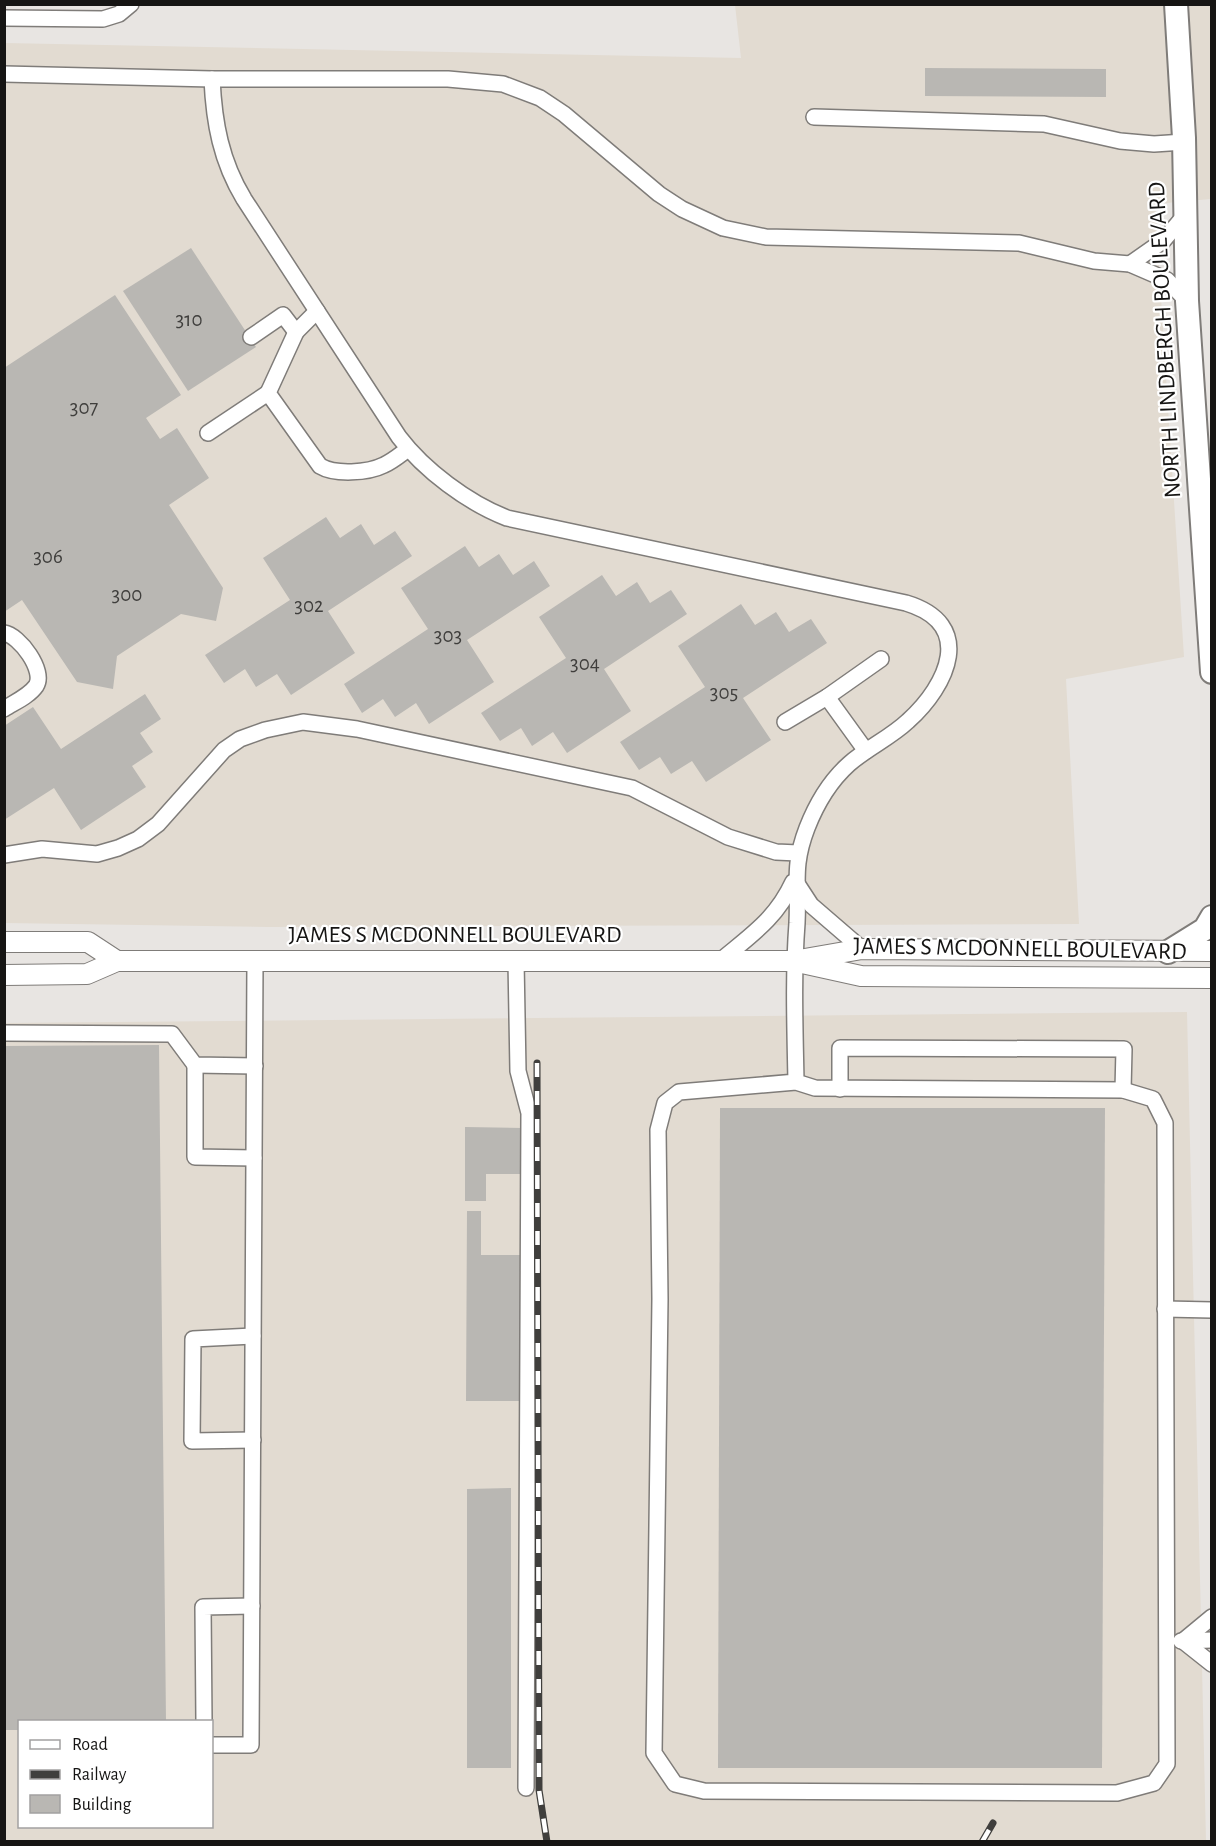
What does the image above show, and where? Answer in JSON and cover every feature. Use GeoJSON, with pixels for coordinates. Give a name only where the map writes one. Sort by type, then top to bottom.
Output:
{"type":"FeatureCollection","features":[{"type":"Feature","properties":{"kind":"highway","name":"NORTH LINDBERGH BOULEVARD"},"geometry":{"type":"LineString","coordinates":[[1176,4],[1184,142],[1187,301],[1212,672]]}},
{"type":"Feature","properties":{"kind":"highway"},"geometry":{"type":"LineString","coordinates":[[1168,952],[1205,929],[1212,917]]}},
{"type":"Feature","properties":{"kind":"main road"},"geometry":{"type":"LineString","coordinates":[[4,942],[88,942],[117,961]]}},
{"type":"Feature","properties":{"kind":"main road","name":"JAMES S MCDONNELL BOULEVARD"},"geometry":{"type":"LineString","coordinates":[[4,975],[87,974],[117,961],[793,961],[862,948],[1212,951]]}},
{"type":"Feature","properties":{"kind":"main road","name":"JAMES S MCDONNELL BOULEVARD"},"geometry":{"type":"LineString","coordinates":[[793,961],[861,976],[1212,978]]}},
{"type":"Feature","properties":{"kind":"street"},"geometry":{"type":"LineString","coordinates":[[4,18],[103,19],[118,14],[131,4]]}},
{"type":"Feature","properties":{"kind":"street"},"geometry":{"type":"LineString","coordinates":[[4,74],[212,79],[448,79],[503,84],[540,98],[564,114],[659,194],[682,209],[723,228],[766,237],[1019,243],[1094,261],[1130,264],[1167,280],[1187,301]]}},
{"type":"Feature","properties":{"kind":"street"},"geometry":{"type":"LineString","coordinates":[[212,79],[214,118],[222,153],[233,180],[408,449],[469,501],[507,518],[882,597],[915,606],[931,614],[944,627],[951,646],[944,674],[929,701],[906,723],[849,764],[825,793],[807,826],[798,853],[795,879],[797,921],[793,961],[796,1082]]}},
{"type":"Feature","properties":{"kind":"street"},"geometry":{"type":"LineString","coordinates":[[814,117],[1044,124],[1120,141],[1154,144],[1184,142]]}},
{"type":"Feature","properties":{"kind":"street"},"geometry":{"type":"LineString","coordinates":[[1130,264],[1164,241],[1185,215]]}},
{"type":"Feature","properties":{"kind":"street"},"geometry":{"type":"LineString","coordinates":[[208,433],[268,393],[296,332],[317,311]]}},
{"type":"Feature","properties":{"kind":"street"},"geometry":{"type":"LineString","coordinates":[[251,337],[283,315],[296,332]]}},
{"type":"Feature","properties":{"kind":"street"},"geometry":{"type":"LineString","coordinates":[[268,393],[320,466],[327,471],[372,469],[385,465],[408,449]]}},
{"type":"Feature","properties":{"kind":"street"},"geometry":{"type":"LineString","coordinates":[[4,633],[16,638],[39,675],[38,684],[33,689],[4,709]]}},
{"type":"Feature","properties":{"kind":"street"},"geometry":{"type":"LineString","coordinates":[[785,722],[827,697],[881,659]]}},
{"type":"Feature","properties":{"kind":"street"},"geometry":{"type":"LineString","coordinates":[[827,697],[866,752]]}},
{"type":"Feature","properties":{"kind":"street"},"geometry":{"type":"LineString","coordinates":[[4,855],[42,849],[97,854],[118,848],[138,839],[158,824],[224,750],[240,739],[265,730],[303,722],[357,729],[632,788],[728,837],[776,852],[798,853]]}},
{"type":"Feature","properties":{"kind":"street"},"geometry":{"type":"LineString","coordinates":[[795,879],[811,905],[862,948]]}},
{"type":"Feature","properties":{"kind":"street"},"geometry":{"type":"LineString","coordinates":[[720,961],[771,918],[783,904],[795,879]]}},
{"type":"Feature","properties":{"kind":"street"},"geometry":{"type":"LineString","coordinates":[[213,1744],[251,1745],[255,961]]}},
{"type":"Feature","properties":{"kind":"street"},"geometry":{"type":"LineString","coordinates":[[516,961],[518,1071],[529,1113],[526,1788]]}},
{"type":"Feature","properties":{"kind":"street"},"geometry":{"type":"LineString","coordinates":[[4,1033],[172,1034],[195,1065],[195,1157],[254,1158]]}},
{"type":"Feature","properties":{"kind":"street"},"geometry":{"type":"LineString","coordinates":[[840,1089],[840,1048],[887,1048],[1124,1049],[1123,1090]]}},
{"type":"Feature","properties":{"kind":"street"},"geometry":{"type":"LineString","coordinates":[[195,1065],[255,1066]]}},
{"type":"Feature","properties":{"kind":"street"},"geometry":{"type":"LineString","coordinates":[[796,1082],[815,1089],[1123,1090],[1153,1099],[1165,1123],[1167,1764],[1154,1783],[1117,1793],[704,1791],[675,1784],[654,1753],[660,1299],[658,1130],[665,1103],[679,1092],[796,1082]]}},
{"type":"Feature","properties":{"kind":"street"},"geometry":{"type":"LineString","coordinates":[[1166,1309],[1212,1310]]}},
{"type":"Feature","properties":{"kind":"street"},"geometry":{"type":"LineString","coordinates":[[253,1336],[193,1339],[192,1441],[253,1440]]}},
{"type":"Feature","properties":{"kind":"street"},"geometry":{"type":"LineString","coordinates":[[204,1720],[202,1608],[252,1606]]}},
{"type":"Feature","properties":{"kind":"street"},"geometry":{"type":"LineString","coordinates":[[1184,1641],[1212,1617]]}},
{"type":"Feature","properties":{"kind":"street"},"geometry":{"type":"LineString","coordinates":[[1166,1641],[1212,1640]]}},
{"type":"Feature","properties":{"kind":"street"},"geometry":{"type":"LineString","coordinates":[[1184,1641],[1212,1664]]}},
{"type":"Feature","properties":{"kind":"shaded area"},"geometry":{"type":"Polygon","coordinates":[[[735,5],[1211,5],[1211,199],[1155,204],[1184,657],[1066,679],[1079,924],[268,927],[5,923],[5,43],[741,58],[735,5]]]}},
{"type":"Feature","properties":{"kind":"shaded area"},"geometry":{"type":"Polygon","coordinates":[[[1187,1012],[1206,1841],[5,1841],[4,1023],[1187,1012]]]}},
{"type":"Feature","properties":{"kind":"building"},"geometry":{"type":"Polygon","coordinates":[[[925,68],[1106,69],[1106,97],[925,96],[925,68]]]}},
{"type":"Feature","properties":{"kind":"building"},"geometry":{"type":"Polygon","coordinates":[[[191,248],[256,347],[188,391],[123,291],[191,248]]]}},
{"type":"Feature","properties":{"kind":"building"},"geometry":{"type":"Polygon","coordinates":[[[115,295],[181,395],[146,418],[160,439],[177,428],[209,478],[169,505],[223,588],[216,621],[181,614],[117,656],[113,689],[77,682],[22,600],[4,612],[4,368],[115,295]]]}},
{"type":"Feature","properties":{"kind":"building"},"geometry":{"type":"Polygon","coordinates":[[[326,517],[340,538],[361,524],[374,545],[395,531],[412,556],[328,611],[355,653],[291,695],[277,674],[256,687],[245,669],[224,683],[205,655],[290,600],[263,558],[326,517]]]}},
{"type":"Feature","properties":{"kind":"building"},"geometry":{"type":"Polygon","coordinates":[[[465,546],[479,567],[499,554],[513,575],[534,561],[550,586],[467,640],[494,682],[429,724],[416,703],[395,717],[383,699],[362,713],[344,684],[428,629],[401,588],[465,546]]]}},
{"type":"Feature","properties":{"kind":"building"},"geometry":{"type":"Polygon","coordinates":[[[602,575],[616,596],[637,582],[650,603],[671,590],[687,614],[604,669],[631,711],[567,753],[553,732],[532,746],[521,728],[500,741],[481,713],[566,658],[539,617],[602,575]]]}},
{"type":"Feature","properties":{"kind":"building"},"geometry":{"type":"Polygon","coordinates":[[[741,604],[755,625],[776,612],[789,632],[811,619],[827,643],[743,698],[771,740],[706,782],[692,761],[671,774],[660,757],[639,770],[620,742],[705,687],[678,646],[741,604]]]}},
{"type":"Feature","properties":{"kind":"building"},"geometry":{"type":"Polygon","coordinates":[[[145,694],[161,719],[140,733],[153,752],[132,766],[146,787],[81,830],[54,788],[4,820],[4,726],[33,707],[61,749],[145,694]]]}},
{"type":"Feature","properties":{"kind":"building"},"geometry":{"type":"Polygon","coordinates":[[[159,1045],[166,1720],[18,1720],[18,1730],[4,1730],[4,1046],[159,1045]]]}},
{"type":"Feature","properties":{"kind":"building"},"geometry":{"type":"Polygon","coordinates":[[[720,1108],[1105,1108],[1102,1768],[718,1768],[720,1108]]]}},
{"type":"Feature","properties":{"kind":"building"},"geometry":{"type":"Polygon","coordinates":[[[465,1127],[524,1128],[523,1174],[486,1174],[486,1201],[465,1201],[465,1127]]]}},
{"type":"Feature","properties":{"kind":"building"},"geometry":{"type":"Polygon","coordinates":[[[467,1211],[481,1211],[481,1255],[521,1255],[520,1401],[466,1401],[467,1211]]]}},
{"type":"Feature","properties":{"kind":"building"},"geometry":{"type":"Polygon","coordinates":[[[511,1488],[511,1768],[467,1768],[467,1489],[511,1488]]]}},
{"type":"Feature","properties":{"kind":"railway"},"geometry":{"type":"LineString","coordinates":[[537,1063],[539,1790],[547,1842]]}},
{"type":"Feature","properties":{"kind":"railway"},"geometry":{"type":"LineString","coordinates":[[982,1842],[993,1823]]}}]}
